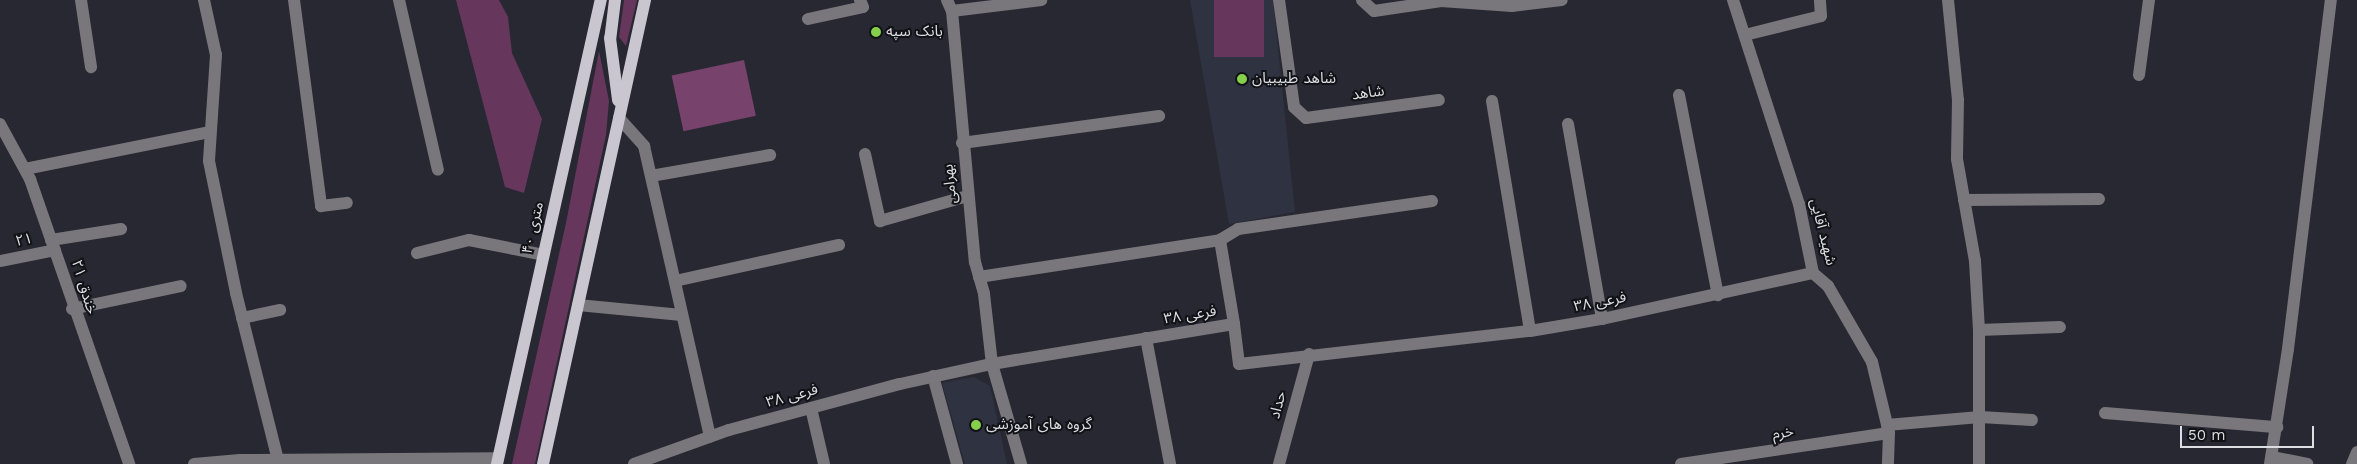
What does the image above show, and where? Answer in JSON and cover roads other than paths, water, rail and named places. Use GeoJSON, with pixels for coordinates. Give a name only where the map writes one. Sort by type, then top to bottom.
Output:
{"type":"FeatureCollection","features":[{"type":"Feature","properties":{"kind":"main road","name":"۴۰ متری"},"geometry":{"type":"LineString","coordinates":[[498,461],[601,0]]}},
{"type":"Feature","properties":{"kind":"main road"},"geometry":{"type":"LineString","coordinates":[[615,0],[610,38],[618,83],[619,118]]}},
{"type":"Feature","properties":{"kind":"main road"},"geometry":{"type":"LineString","coordinates":[[543,464],[645,0]]}},
{"type":"Feature","properties":{"kind":"street"},"geometry":{"type":"LineString","coordinates":[[81,0],[91,67]]}},
{"type":"Feature","properties":{"kind":"street"},"geometry":{"type":"LineString","coordinates":[[204,0],[216,55],[209,161],[242,318],[278,460]]}},
{"type":"Feature","properties":{"kind":"street"},"geometry":{"type":"LineString","coordinates":[[294,0],[321,206],[347,203]]}},
{"type":"Feature","properties":{"kind":"street"},"geometry":{"type":"LineString","coordinates":[[399,0],[438,170]]}},
{"type":"Feature","properties":{"kind":"street"},"geometry":{"type":"LineString","coordinates":[[808,19],[862,7],[860,0]]}},
{"type":"Feature","properties":{"kind":"street"},"geometry":{"type":"LineString","coordinates":[[949,5],[1041,0]]}},
{"type":"Feature","properties":{"kind":"street","name":"شاهد"},"geometry":{"type":"LineString","coordinates":[[1279,0],[1294,107],[1306,118],[1439,100]]}},
{"type":"Feature","properties":{"kind":"street"},"geometry":{"type":"LineString","coordinates":[[1362,0],[1374,11],[1441,1],[1512,6],[1562,0]]}},
{"type":"Feature","properties":{"kind":"street","name":"شهید آقایی"},"geometry":{"type":"LineString","coordinates":[[1733,0],[1799,204],[1814,274],[1828,286],[1872,362],[1888,429],[1888,464]]}},
{"type":"Feature","properties":{"kind":"street"},"geometry":{"type":"LineString","coordinates":[[1745,35],[1821,16],[1820,0]]}},
{"type":"Feature","properties":{"kind":"street"},"geometry":{"type":"LineString","coordinates":[[1948,0],[1958,100],[1956,159],[1975,261],[1980,417],[1978,464]]}},
{"type":"Feature","properties":{"kind":"street"},"geometry":{"type":"LineString","coordinates":[[2139,75],[2149,0]]}},
{"type":"Feature","properties":{"kind":"street"},"geometry":{"type":"LineString","coordinates":[[2307,464],[2271,460],[2277,427],[2331,0]]}},
{"type":"Feature","properties":{"kind":"street","name":"بهرامی"},"geometry":{"type":"LineString","coordinates":[[949,5],[968,196],[992,364],[1021,464]]}},
{"type":"Feature","properties":{"kind":"street"},"geometry":{"type":"LineString","coordinates":[[1679,95],[1718,295]]}},
{"type":"Feature","properties":{"kind":"street"},"geometry":{"type":"LineString","coordinates":[[1492,101],[1530,331]]}},
{"type":"Feature","properties":{"kind":"street"},"geometry":{"type":"LineString","coordinates":[[962,143],[1159,116]]}},
{"type":"Feature","properties":{"kind":"street"},"geometry":{"type":"LineString","coordinates":[[619,118],[644,146],[710,437]]}},
{"type":"Feature","properties":{"kind":"street","name":"۲۱ خندق"},"geometry":{"type":"LineString","coordinates":[[0,124],[24,169],[53,245],[72,309],[128,464]]}},
{"type":"Feature","properties":{"kind":"street"},"geometry":{"type":"LineString","coordinates":[[1568,124],[1602,319]]}},
{"type":"Feature","properties":{"kind":"street"},"geometry":{"type":"LineString","coordinates":[[24,169],[210,132]]}},
{"type":"Feature","properties":{"kind":"street"},"geometry":{"type":"LineString","coordinates":[[865,154],[880,221],[968,196]]}},
{"type":"Feature","properties":{"kind":"street"},"geometry":{"type":"LineString","coordinates":[[651,176],[770,155]]}},
{"type":"Feature","properties":{"kind":"street"},"geometry":{"type":"LineString","coordinates":[[1964,200],[2098,199]]}},
{"type":"Feature","properties":{"kind":"street"},"geometry":{"type":"LineString","coordinates":[[979,277],[1220,240],[1238,229],[1432,201]]}},
{"type":"Feature","properties":{"kind":"street","name":"۲۱"},"geometry":{"type":"LineString","coordinates":[[0,261],[53,245],[121,229]]}},
{"type":"Feature","properties":{"kind":"street"},"geometry":{"type":"LineString","coordinates":[[417,253],[469,240],[544,255]]}},
{"type":"Feature","properties":{"kind":"street"},"geometry":{"type":"LineString","coordinates":[[1220,240],[1234,324]]}},
{"type":"Feature","properties":{"kind":"street"},"geometry":{"type":"LineString","coordinates":[[674,282],[839,245]]}},
{"type":"Feature","properties":{"kind":"street","name":"فرعی ۳۸"},"geometry":{"type":"LineString","coordinates":[[634,464],[659,460],[710,437],[933,376],[1146,338],[1234,324],[1239,364],[1309,354],[1530,331],[1602,319],[1814,274]]}},
{"type":"Feature","properties":{"kind":"street"},"geometry":{"type":"LineString","coordinates":[[72,309],[181,286]]}},
{"type":"Feature","properties":{"kind":"street"},"geometry":{"type":"LineString","coordinates":[[578,305],[682,315]]}},
{"type":"Feature","properties":{"kind":"street"},"geometry":{"type":"LineString","coordinates":[[242,318],[280,310]]}},
{"type":"Feature","properties":{"kind":"street"},"geometry":{"type":"LineString","coordinates":[[1978,330],[2060,326]]}},
{"type":"Feature","properties":{"kind":"street"},"geometry":{"type":"LineString","coordinates":[[1146,338],[1170,464]]}},
{"type":"Feature","properties":{"kind":"street","name":"حداد"},"geometry":{"type":"LineString","coordinates":[[1279,464],[1309,354]]}},
{"type":"Feature","properties":{"kind":"street"},"geometry":{"type":"LineString","coordinates":[[933,376],[956,464]]}},
{"type":"Feature","properties":{"kind":"street"},"geometry":{"type":"LineString","coordinates":[[811,408],[824,464]]}},
{"type":"Feature","properties":{"kind":"street"},"geometry":{"type":"LineString","coordinates":[[2105,413],[2277,427]]}},
{"type":"Feature","properties":{"kind":"street","name":"خرم"},"geometry":{"type":"LineString","coordinates":[[1681,464],[1760,458],[1888,429],[1980,417],[2032,420]]}},
{"type":"Feature","properties":{"kind":"street"},"geometry":{"type":"LineString","coordinates":[[2352,464],[2357,452]]}},
{"type":"Feature","properties":{"kind":"street"},"geometry":{"type":"LineString","coordinates":[[194,464],[278,460],[498,461]]}},
{"type":"Feature","properties":{"kind":"place","name":"بانک سپه"},"geometry":{"type":"Point","coordinates":[876,32]}},
{"type":"Feature","properties":{"kind":"place","name":"شاهد طبیبیان"},"geometry":{"type":"Point","coordinates":[1242,79]}},
{"type":"Feature","properties":{"kind":"place","name":"گروه های آموزشی"},"geometry":{"type":"Point","coordinates":[976,425]}}]}
